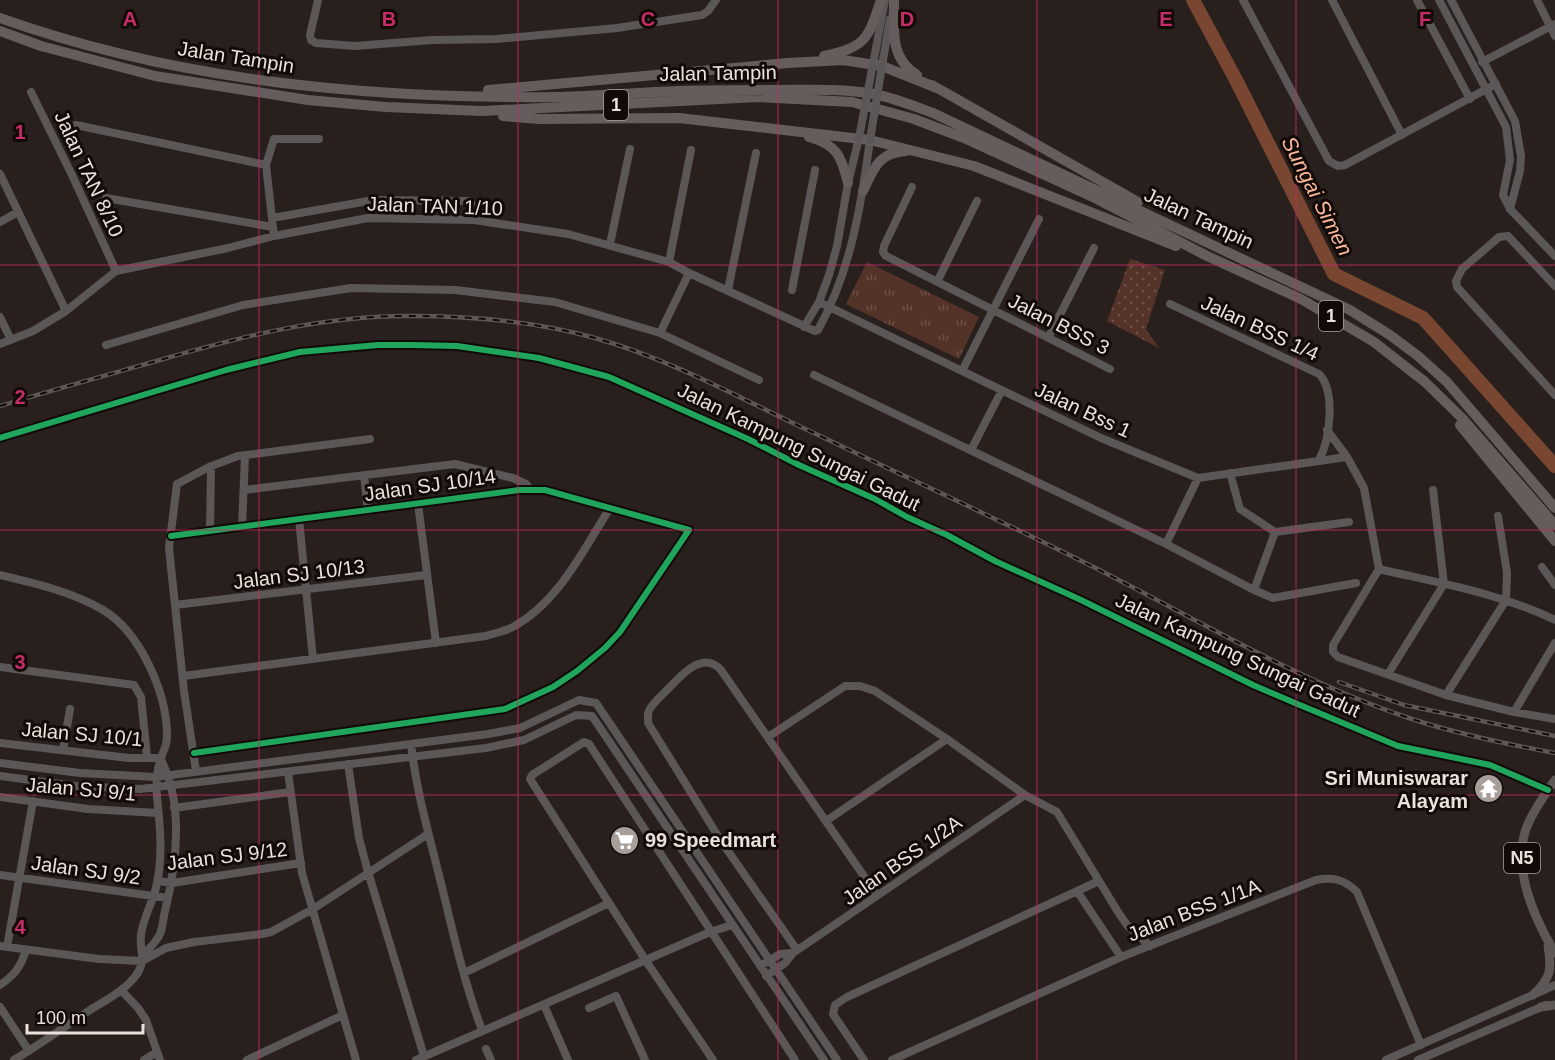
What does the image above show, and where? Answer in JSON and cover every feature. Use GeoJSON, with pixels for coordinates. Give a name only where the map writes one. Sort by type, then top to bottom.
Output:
{"type":"FeatureCollection","features":[{"type":"Feature","properties":{"kind":"highway"},"geometry":{"type":"LineString","coordinates":[[788,63],[845,51],[860,44],[872,28],[883,0]]}},
{"type":"Feature","properties":{"kind":"highway"},"geometry":{"type":"LineString","coordinates":[[893,0],[897,55],[912,72],[1170,219],[1180,229]]}},
{"type":"Feature","properties":{"kind":"highway","name":"Jalan Tampin"},"geometry":{"type":"LineString","coordinates":[[0,18],[44,33],[161,64],[309,86],[387,94],[562,97],[680,91],[813,90],[873,94],[893,99],[933,113],[1350,310],[1419,356],[1447,382],[1555,508]]}},
{"type":"Feature","properties":{"kind":"highway","name":"Jalan Tampin"},"geometry":{"type":"LineString","coordinates":[[0,32],[41,46],[155,76],[259,94],[386,107],[482,111],[759,97],[861,104],[914,118],[964,138],[1097,199],[1208,256]]}},
{"type":"Feature","properties":{"kind":"highway"},"geometry":{"type":"LineString","coordinates":[[464,95],[484,90],[843,60],[878,65],[938,88]]}},
{"type":"Feature","properties":{"kind":"highway"},"geometry":{"type":"LineString","coordinates":[[482,111],[508,117],[539,119],[679,118],[865,139],[974,166],[1172,245],[1208,256]]}},
{"type":"Feature","properties":{"kind":"highway"},"geometry":{"type":"LineString","coordinates":[[777,129],[823,141],[835,150],[842,160],[848,183]]}},
{"type":"Feature","properties":{"kind":"highway"},"geometry":{"type":"LineString","coordinates":[[863,190],[876,164],[884,157],[895,152],[915,150]]}},
{"type":"Feature","properties":{"kind":"highway","name":"1"},"geometry":{"type":"LineString","coordinates":[[1208,256],[1301,299],[1340,320],[1401,361],[1482,440],[1555,525]]}},
{"type":"Feature","properties":{"kind":"highway"},"geometry":{"type":"LineString","coordinates":[[1440,398],[1555,541]]}},
{"type":"Feature","properties":{"kind":"main road","name":"N5"},"geometry":{"type":"LineString","coordinates":[[1555,780],[1527,826],[1522,856],[1529,901],[1535,918],[1555,953]]}},
{"type":"Feature","properties":{"kind":"main road"},"geometry":{"type":"LineString","coordinates":[[1533,995],[1544,985],[1551,966],[1551,943]]}},
{"type":"Feature","properties":{"kind":"main road"},"geometry":{"type":"LineString","coordinates":[[1541,1007],[1555,1003]]}},
{"type":"Feature","properties":{"kind":"street"},"geometry":{"type":"LineString","coordinates":[[318,0],[310,35],[311,40],[316,43],[355,46],[584,32],[702,15],[716,0]]}},
{"type":"Feature","properties":{"kind":"street"},"geometry":{"type":"LineString","coordinates":[[878,65],[883,0]]}},
{"type":"Feature","properties":{"kind":"street"},"geometry":{"type":"LineString","coordinates":[[865,139],[848,183],[837,246],[819,302],[804,327],[815,331],[818,330],[831,307],[847,265],[863,190],[865,139],[878,65],[893,0]]}},
{"type":"Feature","properties":{"kind":"street"},"geometry":{"type":"LineString","coordinates":[[1243,0],[1329,161],[1338,166],[1345,165],[1496,84]]}},
{"type":"Feature","properties":{"kind":"street"},"geometry":{"type":"LineString","coordinates":[[1332,0],[1402,135]]}},
{"type":"Feature","properties":{"kind":"street"},"geometry":{"type":"LineString","coordinates":[[1417,0],[1470,99]]}},
{"type":"Feature","properties":{"kind":"street"},"geometry":{"type":"LineString","coordinates":[[1439,0],[1506,127],[1510,160],[1503,195],[1510,209],[1555,256]]}},
{"type":"Feature","properties":{"kind":"street"},"geometry":{"type":"LineString","coordinates":[[1452,0],[1515,121],[1520,141],[1520,171],[1510,209]]}},
{"type":"Feature","properties":{"kind":"street"},"geometry":{"type":"LineString","coordinates":[[1537,0],[1553,25],[1555,36]]}},
{"type":"Feature","properties":{"kind":"street"},"geometry":{"type":"LineString","coordinates":[[1473,67],[1553,25]]}},
{"type":"Feature","properties":{"kind":"street","name":"Jalan TAN 8/10"},"geometry":{"type":"LineString","coordinates":[[31,92],[116,271]]}},
{"type":"Feature","properties":{"kind":"street"},"geometry":{"type":"LineString","coordinates":[[76,126],[266,165]]}},
{"type":"Feature","properties":{"kind":"street"},"geometry":{"type":"LineString","coordinates":[[106,198],[273,232],[266,165],[274,139],[319,139]]}},
{"type":"Feature","properties":{"kind":"street"},"geometry":{"type":"LineString","coordinates":[[610,244],[630,149]]}},
{"type":"Feature","properties":{"kind":"street"},"geometry":{"type":"LineString","coordinates":[[669,262],[691,150]]}},
{"type":"Feature","properties":{"kind":"street"},"geometry":{"type":"LineString","coordinates":[[728,290],[756,153]]}},
{"type":"Feature","properties":{"kind":"street"},"geometry":{"type":"LineString","coordinates":[[792,290],[815,170]]}},
{"type":"Feature","properties":{"kind":"street"},"geometry":{"type":"LineString","coordinates":[[0,174],[66,311]]}},
{"type":"Feature","properties":{"kind":"street","name":"Jalan BSS 3"},"geometry":{"type":"LineString","coordinates":[[912,187],[884,246],[883,252],[886,256],[1110,369]]}},
{"type":"Feature","properties":{"kind":"street"},"geometry":{"type":"LineString","coordinates":[[272,218],[374,200],[469,201],[475,208],[474,220]]}},
{"type":"Feature","properties":{"kind":"street"},"geometry":{"type":"LineString","coordinates":[[937,282],[977,201]]}},
{"type":"Feature","properties":{"kind":"street"},"geometry":{"type":"LineString","coordinates":[[0,222],[18,212]]}},
{"type":"Feature","properties":{"kind":"street","name":"Jalan TAN 1/10"},"geometry":{"type":"LineString","coordinates":[[0,344],[33,331],[66,311],[116,271],[273,232],[368,218],[474,220],[568,234],[610,244],[669,262],[804,327]]}},
{"type":"Feature","properties":{"kind":"street"},"geometry":{"type":"LineString","coordinates":[[962,371],[1039,219]]}},
{"type":"Feature","properties":{"kind":"street"},"geometry":{"type":"LineString","coordinates":[[1555,285],[1508,236],[1499,237],[1470,261],[1458,273],[1456,282],[1457,287],[1555,395]]}},
{"type":"Feature","properties":{"kind":"street"},"geometry":{"type":"LineString","coordinates":[[1048,338],[1094,248]]}},
{"type":"Feature","properties":{"kind":"street"},"geometry":{"type":"LineString","coordinates":[[660,333],[689,273]]}},
{"type":"Feature","properties":{"kind":"street"},"geometry":{"type":"LineString","coordinates":[[106,345],[243,306],[351,288],[454,290],[555,302],[660,333],[759,380]]}},
{"type":"Feature","properties":{"kind":"street","name":"Jalan Bss 1"},"geometry":{"type":"LineString","coordinates":[[819,302],[1110,442],[1198,478]]}},
{"type":"Feature","properties":{"kind":"street","name":"Jalan BSS 1/4"},"geometry":{"type":"LineString","coordinates":[[1170,304],[1318,374],[1325,380],[1330,413],[1325,449],[1319,460]]}},
{"type":"Feature","properties":{"kind":"street"},"geometry":{"type":"LineString","coordinates":[[0,317],[11,340]]}},
{"type":"Feature","properties":{"kind":"street","name":"Jalan Kampung Sungai Gadut"},"geometry":{"type":"LineString","coordinates":[[0,438],[226,370],[300,352],[378,345],[457,346],[548,360],[609,377],[748,439],[1253,685],[1398,746],[1490,765],[1548,790]]}},
{"type":"Feature","properties":{"kind":"street"},"geometry":{"type":"LineString","coordinates":[[814,375],[1274,598],[1356,583]]}},
{"type":"Feature","properties":{"kind":"street"},"geometry":{"type":"LineString","coordinates":[[971,450],[1002,390]]}},
{"type":"Feature","properties":{"kind":"street"},"geometry":{"type":"LineString","coordinates":[[1328,430],[1347,457],[1364,488],[1379,569],[1333,645],[1333,652],[1338,657],[1446,695],[1514,712],[1555,719]]}},
{"type":"Feature","properties":{"kind":"street"},"geometry":{"type":"LineString","coordinates":[[196,771],[169,548],[177,484],[211,466],[245,456],[370,439]]}},
{"type":"Feature","properties":{"kind":"street"},"geometry":{"type":"LineString","coordinates":[[243,526],[245,456]]}},
{"type":"Feature","properties":{"kind":"street"},"geometry":{"type":"LineString","coordinates":[[1166,544],[1198,478],[1347,457]]}},
{"type":"Feature","properties":{"kind":"street"},"geometry":{"type":"LineString","coordinates":[[244,490],[455,464],[513,478],[526,484],[531,490]]}},
{"type":"Feature","properties":{"kind":"street"},"geometry":{"type":"LineString","coordinates":[[210,531],[211,466]]}},
{"type":"Feature","properties":{"kind":"street"},"geometry":{"type":"LineString","coordinates":[[1230,473],[1240,509],[1275,532],[1350,522]]}},
{"type":"Feature","properties":{"kind":"street"},"geometry":{"type":"LineString","coordinates":[[364,475],[368,510]]}},
{"type":"Feature","properties":{"kind":"street","name":"Jalan SJ 10/14"},"geometry":{"type":"LineString","coordinates":[[171,536],[519,490],[545,490],[689,530],[620,632],[605,648],[553,687],[505,709],[194,753]]}},
{"type":"Feature","properties":{"kind":"street"},"geometry":{"type":"LineString","coordinates":[[1388,674],[1444,584],[1433,490]]}},
{"type":"Feature","properties":{"kind":"street"},"geometry":{"type":"LineString","coordinates":[[418,504],[436,643]]}},
{"type":"Feature","properties":{"kind":"street"},"geometry":{"type":"LineString","coordinates":[[183,676],[486,636],[510,628],[528,618],[545,604],[566,578],[610,508]]}},
{"type":"Feature","properties":{"kind":"street"},"geometry":{"type":"LineString","coordinates":[[1446,695],[1506,600],[1507,573],[1498,516]]}},
{"type":"Feature","properties":{"kind":"street"},"geometry":{"type":"LineString","coordinates":[[299,519],[313,658]]}},
{"type":"Feature","properties":{"kind":"street"},"geometry":{"type":"LineString","coordinates":[[1254,590],[1275,532]]}},
{"type":"Feature","properties":{"kind":"street"},"geometry":{"type":"LineString","coordinates":[[1542,567],[1555,585]]}},
{"type":"Feature","properties":{"kind":"street"},"geometry":{"type":"LineString","coordinates":[[1379,569],[1506,600],[1555,620]]}},
{"type":"Feature","properties":{"kind":"street"},"geometry":{"type":"LineString","coordinates":[[0,575],[86,602],[105,612],[133,639],[150,666],[167,729],[167,747],[160,758],[156,777],[160,832],[158,881],[141,936],[143,958]]}},
{"type":"Feature","properties":{"kind":"street","name":"Jalan SJ 10/13"},"geometry":{"type":"LineString","coordinates":[[175,606],[426,575]]}},
{"type":"Feature","properties":{"kind":"street"},"geometry":{"type":"LineString","coordinates":[[1514,712],[1555,643]]}},
{"type":"Feature","properties":{"kind":"street"},"geometry":{"type":"LineString","coordinates":[[795,951],[715,831],[648,723],[648,714],[652,705],[695,665],[705,662],[716,664],[721,670],[877,895]]}},
{"type":"Feature","properties":{"kind":"street"},"geometry":{"type":"LineString","coordinates":[[0,668],[134,685],[141,697],[147,757]]}},
{"type":"Feature","properties":{"kind":"street"},"geometry":{"type":"LineString","coordinates":[[768,737],[845,686],[860,686],[875,690],[1025,795],[1057,812],[1127,925],[1150,946]]}},
{"type":"Feature","properties":{"kind":"street"},"geometry":{"type":"LineString","coordinates":[[0,763],[80,773],[156,777],[488,734],[520,728],[579,700],[596,703],[837,1060]]}},
{"type":"Feature","properties":{"kind":"street"},"geometry":{"type":"LineString","coordinates":[[63,750],[70,709]]}},
{"type":"Feature","properties":{"kind":"street"},"geometry":{"type":"LineString","coordinates":[[0,776],[76,786],[156,788],[486,748],[524,740],[576,715],[592,716],[824,1060]]}},
{"type":"Feature","properties":{"kind":"street"},"geometry":{"type":"LineString","coordinates":[[826,821],[947,739]]}},
{"type":"Feature","properties":{"kind":"street"},"geometry":{"type":"LineString","coordinates":[[713,1060],[646,962],[530,779],[554,759],[584,742],[589,744],[795,1060]]}},
{"type":"Feature","properties":{"kind":"street","name":"Jalan SJ 10/1"},"geometry":{"type":"LineString","coordinates":[[0,743],[129,758],[160,758]]}},
{"type":"Feature","properties":{"kind":"street"},"geometry":{"type":"LineString","coordinates":[[411,744],[428,834],[451,931],[482,1030]]}},
{"type":"Feature","properties":{"kind":"street"},"geometry":{"type":"LineString","coordinates":[[14,1060],[122,990],[138,972],[143,958],[160,934],[172,883],[175,850],[171,785],[169,775],[160,758]]}},
{"type":"Feature","properties":{"kind":"street"},"geometry":{"type":"LineString","coordinates":[[348,764],[359,837],[418,1059],[732,924]]}},
{"type":"Feature","properties":{"kind":"street"},"geometry":{"type":"LineString","coordinates":[[288,772],[301,864],[356,1060]]}},
{"type":"Feature","properties":{"kind":"street"},"geometry":{"type":"LineString","coordinates":[[174,808],[290,792]]}},
{"type":"Feature","properties":{"kind":"street","name":"Jalan BSS 1/2A"},"geometry":{"type":"LineString","coordinates":[[795,951],[1025,795]]}},
{"type":"Feature","properties":{"kind":"street","name":"Jalan SJ 9/1"},"geometry":{"type":"LineString","coordinates":[[0,797],[88,808],[158,813]]}},
{"type":"Feature","properties":{"kind":"street"},"geometry":{"type":"LineString","coordinates":[[33,801],[20,877],[4,946],[99,959],[143,958],[166,948],[272,932],[313,909],[428,834]]}},
{"type":"Feature","properties":{"kind":"street","name":"Jalan SJ 9/12"},"geometry":{"type":"LineString","coordinates":[[158,881],[172,883],[301,864]]}},
{"type":"Feature","properties":{"kind":"street","name":"Jalan SJ 9/2"},"geometry":{"type":"LineString","coordinates":[[0,875],[168,898]]}},
{"type":"Feature","properties":{"kind":"street","name":"Jalan BSS 1/1A"},"geometry":{"type":"LineString","coordinates":[[892,1060],[1121,957],[1316,880],[1330,878],[1347,882],[1357,892],[1421,1045]]}},
{"type":"Feature","properties":{"kind":"street"},"geometry":{"type":"LineString","coordinates":[[864,1060],[833,1014],[835,1005],[847,997],[1099,881]]}},
{"type":"Feature","properties":{"kind":"street"},"geometry":{"type":"LineString","coordinates":[[1077,891],[1121,957]]}},
{"type":"Feature","properties":{"kind":"street"},"geometry":{"type":"LineString","coordinates":[[464,973],[609,903]]}},
{"type":"Feature","properties":{"kind":"street"},"geometry":{"type":"LineString","coordinates":[[0,985],[21,966],[26,950]]}},
{"type":"Feature","properties":{"kind":"street"},"geometry":{"type":"LineString","coordinates":[[760,966],[780,954],[795,951]]}},
{"type":"Feature","properties":{"kind":"street"},"geometry":{"type":"LineString","coordinates":[[766,976],[785,963],[795,951]]}},
{"type":"Feature","properties":{"kind":"street"},"geometry":{"type":"LineString","coordinates":[[1386,1060],[1555,985]]}},
{"type":"Feature","properties":{"kind":"street"},"geometry":{"type":"LineString","coordinates":[[122,990],[146,1020],[159,1056],[144,1060]]}},
{"type":"Feature","properties":{"kind":"street"},"geometry":{"type":"LineString","coordinates":[[589,1008],[616,996],[645,1060]]}},
{"type":"Feature","properties":{"kind":"street"},"geometry":{"type":"LineString","coordinates":[[544,1005],[568,1060]]}},
{"type":"Feature","properties":{"kind":"street"},"geometry":{"type":"LineString","coordinates":[[0,1007],[29,1051]]}},
{"type":"Feature","properties":{"kind":"street"},"geometry":{"type":"LineString","coordinates":[[1418,1060],[1541,1007]]}},
{"type":"Feature","properties":{"kind":"street"},"geometry":{"type":"LineString","coordinates":[[247,1060],[344,1015]]}},
{"type":"Feature","properties":{"kind":"street"},"geometry":{"type":"LineString","coordinates":[[486,1049],[491,1060]]}},
{"type":"Feature","properties":{"kind":"street"},"geometry":{"type":"LineString","coordinates":[[817,1050],[817,1060]]}},
{"type":"Feature","properties":{"kind":"green space"},"geometry":{"type":"Polygon","coordinates":[[[1130,259],[1165,270],[1146,329],[1159,348],[1107,321],[1130,259]]]}},
{"type":"Feature","properties":{"kind":"green space"},"geometry":{"type":"Polygon","coordinates":[[[867,262],[979,317],[959,359],[846,304],[867,262]]]}},
{"type":"Feature","properties":{"kind":"waterway","name":"Sungai Simen"},"geometry":{"type":"LineString","coordinates":[[1193,0],[1334,274],[1423,318],[1555,466]]}},
{"type":"Feature","properties":{"kind":"railway"},"geometry":{"type":"LineString","coordinates":[[0,406],[222,343],[317,323],[381,317],[436,316],[505,321],[573,332],[624,347],[680,369],[1036,539],[1256,652],[1332,688],[1427,724],[1555,753]]}},
{"type":"Feature","properties":{"kind":"railway"},"geometry":{"type":"LineString","coordinates":[[1339,682],[1404,705],[1555,736]]}},
{"type":"Feature","properties":{"kind":"cycle path"},"geometry":{"type":"LineString","coordinates":[[0,438],[226,370],[300,352],[378,345],[457,346],[539,358],[609,377],[748,439],[875,499],[995,561],[1295,703],[1398,746],[1490,765],[1548,790]]}},
{"type":"Feature","properties":{"kind":"cycle path"},"geometry":{"type":"LineString","coordinates":[[171,536],[519,490],[545,490],[689,530],[620,632],[605,648],[553,687],[505,709],[194,753]]}},
{"type":"Feature","properties":{"kind":"place","name":"Sri Muniswarar Alayam"},"geometry":{"type":"Point","coordinates":[1489,789]}},
{"type":"Feature","properties":{"kind":"place","name":"99 Speedmart"},"geometry":{"type":"Point","coordinates":[624,840]}}]}
